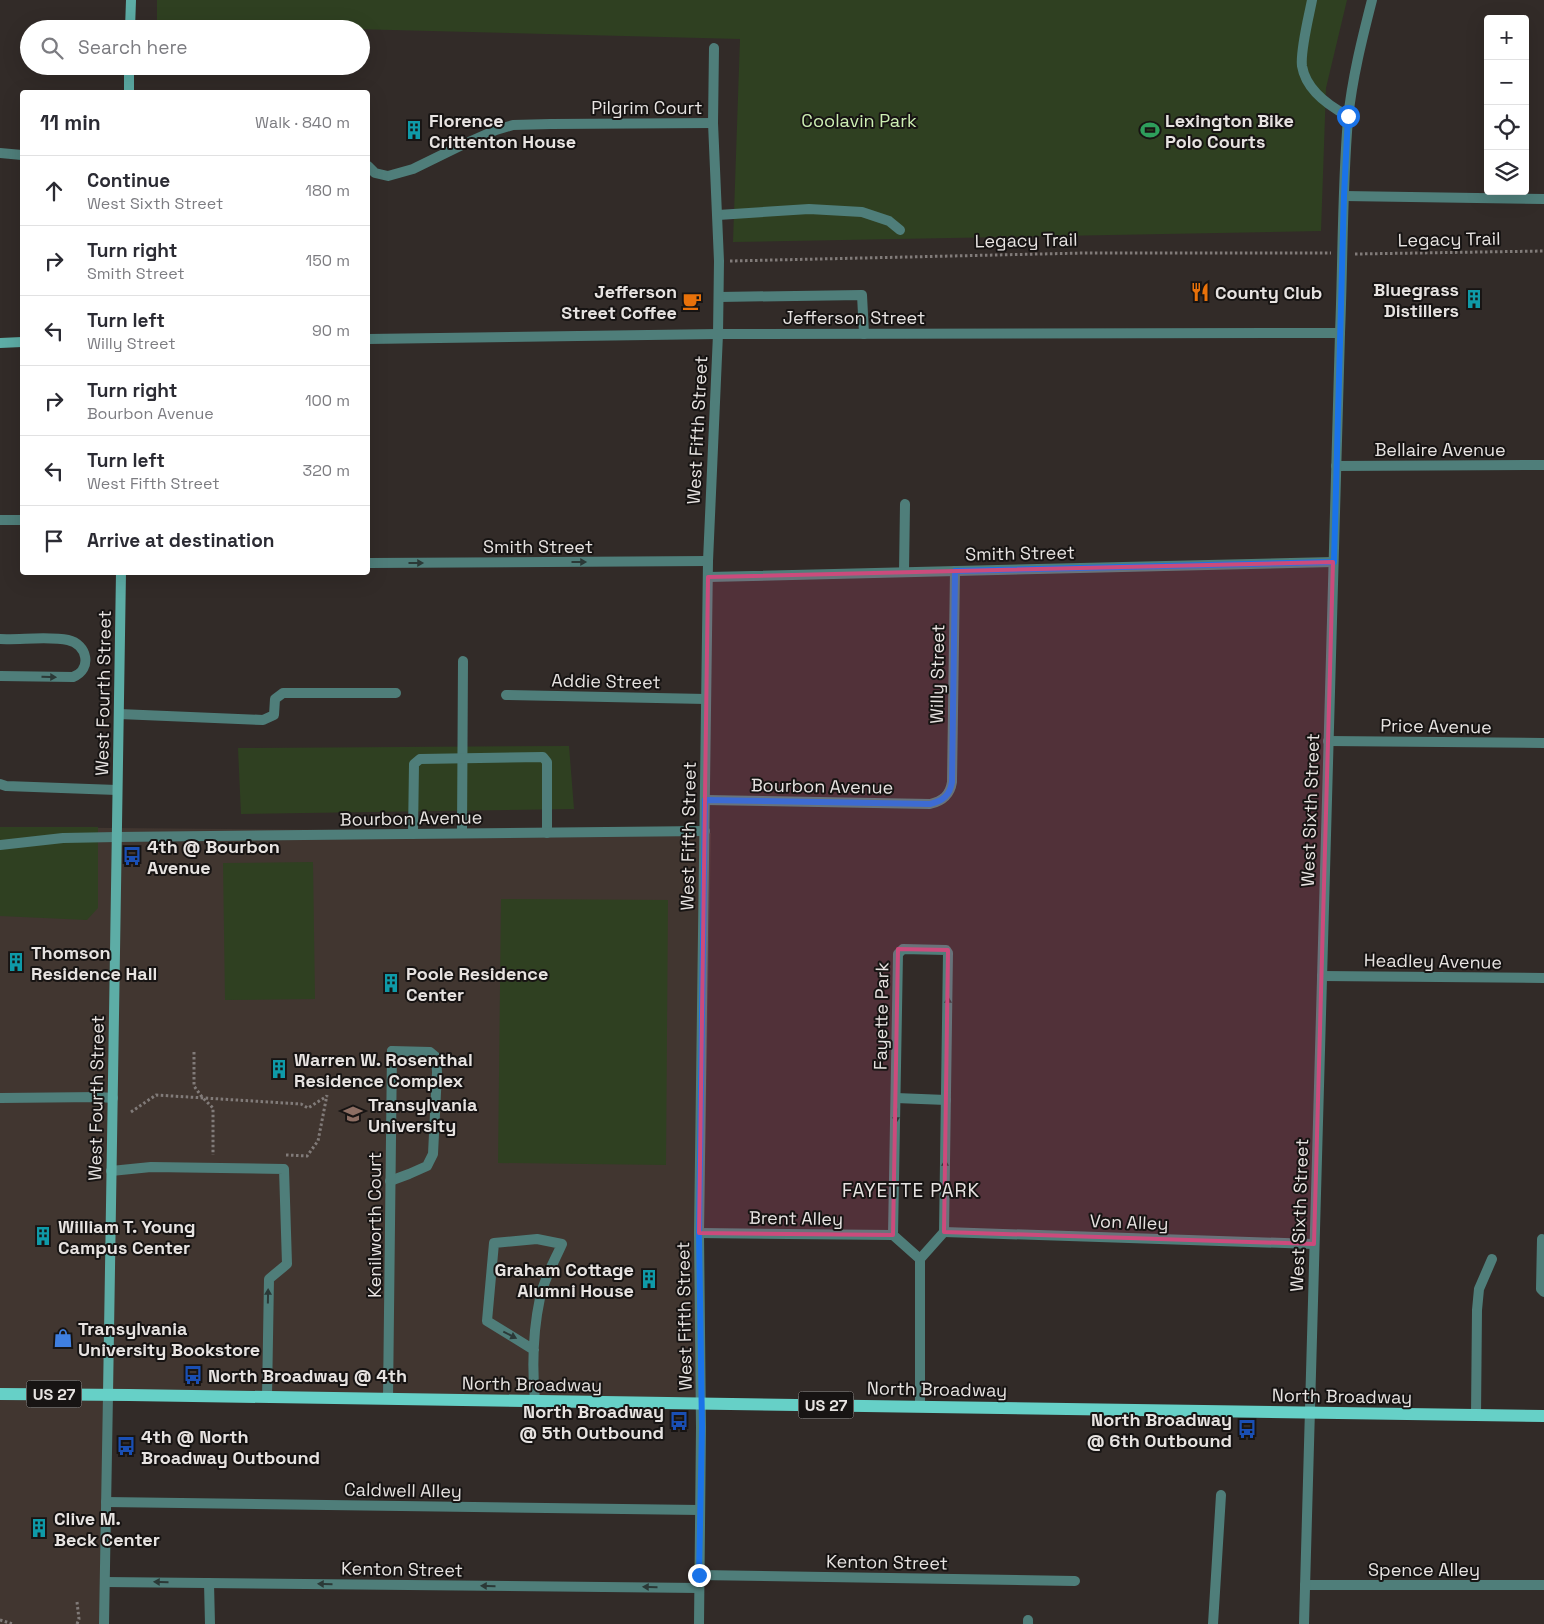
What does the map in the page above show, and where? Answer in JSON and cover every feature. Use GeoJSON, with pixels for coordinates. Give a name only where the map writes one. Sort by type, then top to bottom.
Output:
{"type":"FeatureCollection","features":[{"type":"Feature","properties":{"kind":"main road"},"geometry":{"type":"LineString","coordinates":[[130,0],[130,20]]}},
{"type":"Feature","properties":{"kind":"main road"},"geometry":{"type":"LineString","coordinates":[[129,75],[129,90]]}},
{"type":"Feature","properties":{"kind":"main road"},"geometry":{"type":"LineString","coordinates":[[0,342],[20,342]]}},
{"type":"Feature","properties":{"kind":"main road","name":"West Fourth Street"},"geometry":{"type":"LineString","coordinates":[[108,1395],[121,575]]}},
{"type":"Feature","properties":{"kind":"main road","name":"North Broadway"},"geometry":{"type":"LineString","coordinates":[[0,1394],[1544,1416]]}},
{"type":"Feature","properties":{"kind":"street"},"geometry":{"type":"LineString","coordinates":[[1312,0],[1302,56],[1302,66],[1306,79],[1316,94],[1333,108],[1348,116]]}},
{"type":"Feature","properties":{"kind":"street","name":"West Sixth Street"},"geometry":{"type":"LineString","coordinates":[[1304,1624],[1344,196],[1348,116],[1356,61],[1372,0]]}},
{"type":"Feature","properties":{"kind":"street","name":"West Fifth Street"},"geometry":{"type":"LineString","coordinates":[[698,1624],[702,1404],[699,1233],[708,561],[720,261],[713,123],[714,48]]}},
{"type":"Feature","properties":{"kind":"street","name":"Pilgrim Court"},"geometry":{"type":"LineString","coordinates":[[370,168],[375,173],[388,176],[414,169],[462,145],[496,130],[513,125],[713,123]]}},
{"type":"Feature","properties":{"kind":"street"},"geometry":{"type":"LineString","coordinates":[[0,152],[20,155]]}},
{"type":"Feature","properties":{"kind":"street"},"geometry":{"type":"LineString","coordinates":[[1344,196],[1544,199]]}},
{"type":"Feature","properties":{"kind":"street"},"geometry":{"type":"LineString","coordinates":[[718,215],[809,209],[862,212],[889,221],[900,230]]}},
{"type":"Feature","properties":{"kind":"street"},"geometry":{"type":"LineString","coordinates":[[719,298],[862,296],[864,334]]}},
{"type":"Feature","properties":{"kind":"street","name":"Jefferson Street"},"geometry":{"type":"LineString","coordinates":[[370,339],[718,334],[1340,333]]}},
{"type":"Feature","properties":{"kind":"street","name":"Bellaire Avenue"},"geometry":{"type":"LineString","coordinates":[[1336,466],[1544,465]]}},
{"type":"Feature","properties":{"kind":"street"},"geometry":{"type":"LineString","coordinates":[[904,572],[905,504]]}},
{"type":"Feature","properties":{"kind":"street"},"geometry":{"type":"LineString","coordinates":[[0,520],[20,520]]}},
{"type":"Feature","properties":{"kind":"street","name":"Smith Street"},"geometry":{"type":"LineString","coordinates":[[370,563],[708,561]]}},
{"type":"Feature","properties":{"kind":"street","name":"Smith Street"},"geometry":{"type":"LineString","coordinates":[[708,577],[1334,562]]}},
{"type":"Feature","properties":{"kind":"street","name":"Willy Street"},"geometry":{"type":"LineString","coordinates":[[939,802],[951,790],[952,782],[955,571]]}},
{"type":"Feature","properties":{"kind":"street"},"geometry":{"type":"LineString","coordinates":[[0,639],[68,640],[80,646],[84,652],[85,666],[80,674],[73,677],[0,676]]}},
{"type":"Feature","properties":{"kind":"street"},"geometry":{"type":"LineString","coordinates":[[462,833],[463,661]]}},
{"type":"Feature","properties":{"kind":"street"},"geometry":{"type":"LineString","coordinates":[[119,714],[263,720],[274,715],[274,699],[284,693],[396,693]]}},
{"type":"Feature","properties":{"kind":"street","name":"Addie Street"},"geometry":{"type":"LineString","coordinates":[[506,695],[706,699]]}},
{"type":"Feature","properties":{"kind":"street","name":"Price Avenue"},"geometry":{"type":"LineString","coordinates":[[1328,741],[1544,743]]}},
{"type":"Feature","properties":{"kind":"street"},"geometry":{"type":"LineString","coordinates":[[413,834],[414,764],[420,759],[543,758],[547,762],[547,833]]}},
{"type":"Feature","properties":{"kind":"street"},"geometry":{"type":"LineString","coordinates":[[0,784],[6,786],[118,790]]}},
{"type":"Feature","properties":{"kind":"street","name":"Bourbon Avenue"},"geometry":{"type":"LineString","coordinates":[[705,800],[930,804],[939,802]]}},
{"type":"Feature","properties":{"kind":"street","name":"Bourbon Avenue"},"geometry":{"type":"LineString","coordinates":[[0,845],[63,838],[705,831]]}},
{"type":"Feature","properties":{"kind":"street","name":"Fayette Park"},"geometry":{"type":"LineString","coordinates":[[893,1235],[898,954],[903,949],[946,950],[948,953],[944,1232]]}},
{"type":"Feature","properties":{"kind":"street","name":"Headley Avenue"},"geometry":{"type":"LineString","coordinates":[[1322,976],[1544,978]]}},
{"type":"Feature","properties":{"kind":"street","name":"Kenilworth Court"},"geometry":{"type":"LineString","coordinates":[[388,1399],[390,1181],[392,1051],[430,1052],[436,1057],[437,1072],[433,1154],[427,1166],[390,1181]]}},
{"type":"Feature","properties":{"kind":"street"},"geometry":{"type":"LineString","coordinates":[[0,1098],[112,1098]]}},
{"type":"Feature","properties":{"kind":"street"},"geometry":{"type":"LineString","coordinates":[[896,1098],[946,1100]]}},
{"type":"Feature","properties":{"kind":"street"},"geometry":{"type":"LineString","coordinates":[[111,1171],[151,1166],[284,1169],[287,1264],[269,1278],[267,1397]]}},
{"type":"Feature","properties":{"kind":"street"},"geometry":{"type":"LineString","coordinates":[[920,1407],[920,1259],[944,1232]]}},
{"type":"Feature","properties":{"kind":"street","name":"Von Alley"},"geometry":{"type":"LineString","coordinates":[[944,1232],[1314,1244]]}},
{"type":"Feature","properties":{"kind":"street","name":"Brent Alley"},"geometry":{"type":"LineString","coordinates":[[699,1233],[893,1235]]}},
{"type":"Feature","properties":{"kind":"street"},"geometry":{"type":"LineString","coordinates":[[893,1235],[920,1259]]}},
{"type":"Feature","properties":{"kind":"street"},"geometry":{"type":"LineString","coordinates":[[534,1350],[487,1321],[494,1243],[537,1239],[562,1244],[540,1296],[534,1350],[535,1401]]}},
{"type":"Feature","properties":{"kind":"street"},"geometry":{"type":"LineString","coordinates":[[1542,1239],[1541,1289],[1544,1292]]}},
{"type":"Feature","properties":{"kind":"street"},"geometry":{"type":"LineString","coordinates":[[1476,1415],[1479,1289],[1492,1259]]}},
{"type":"Feature","properties":{"kind":"street","name":"West Fourth Street"},"geometry":{"type":"LineString","coordinates":[[104,1624],[108,1395]]}},
{"type":"Feature","properties":{"kind":"street"},"geometry":{"type":"LineString","coordinates":[[1213,1624],[1221,1495]]}},
{"type":"Feature","properties":{"kind":"street","name":"Caldwell Alley"},"geometry":{"type":"LineString","coordinates":[[106,1502],[700,1510]]}},
{"type":"Feature","properties":{"kind":"street","name":"Kenton Street"},"geometry":{"type":"LineString","coordinates":[[699,1575],[1075,1581]]}},
{"type":"Feature","properties":{"kind":"street","name":"Kenton Street"},"geometry":{"type":"LineString","coordinates":[[105,1582],[699,1588]]}},
{"type":"Feature","properties":{"kind":"street"},"geometry":{"type":"LineString","coordinates":[[209,1583],[210,1624]]}},
{"type":"Feature","properties":{"kind":"street","name":"Spence Alley"},"geometry":{"type":"LineString","coordinates":[[1305,1585],[1544,1586]]}},
{"type":"Feature","properties":{"kind":"path","name":"Legacy Trail"},"geometry":{"type":"LineString","coordinates":[[1355,254],[1544,251]]}},
{"type":"Feature","properties":{"kind":"path","name":"Legacy Trail"},"geometry":{"type":"LineString","coordinates":[[729,261],[1084,253],[1324,253]]}},
{"type":"Feature","properties":{"kind":"path"},"geometry":{"type":"LineString","coordinates":[[194,1052],[194,1086],[213,1108],[213,1155]]}},
{"type":"Feature","properties":{"kind":"path"},"geometry":{"type":"LineString","coordinates":[[131,1112],[156,1094],[301,1104],[308,1108],[327,1096],[318,1141],[307,1156],[279,1155]]}},
{"type":"Feature","properties":{"kind":"path"},"geometry":{"type":"LineString","coordinates":[[204,1155],[222,1155]]}},
{"type":"Feature","properties":{"kind":"path"},"geometry":{"type":"LineString","coordinates":[[77,1602],[79,1619],[77,1624]]}},
{"type":"Feature","properties":{"kind":"path"},"geometry":{"type":"LineString","coordinates":[[0,1620],[12,1624]]}},
{"type":"Feature","properties":{"kind":"highlighted area"},"geometry":{"type":"Polygon","coordinates":[[[1333,562],[1314,1244],[944,1232],[948,950],[898,949],[893,1235],[699,1233],[708,577],[1333,562]]]}},
{"type":"Feature","properties":{"kind":"shaded area","name":"Transylvania University"},"geometry":{"type":"Polygon","coordinates":[[[0,827],[711,833],[701,1404],[110,1395],[105,1624],[0,1624],[0,827]]]}},
{"type":"Feature","properties":{"kind":"green space","name":"Coolavin Park"},"geometry":{"type":"Polygon","coordinates":[[[157,0],[1347,0],[1326,88],[1321,231],[733,242],[740,39],[370,29],[370,20],[157,20],[157,0]]]}},
{"type":"Feature","properties":{"kind":"green space"},"geometry":{"type":"Polygon","coordinates":[[[569,746],[574,809],[241,814],[238,748],[569,746]]]}},
{"type":"Feature","properties":{"kind":"green space"},"geometry":{"type":"Polygon","coordinates":[[[0,827],[98,827],[98,908],[87,920],[0,916],[0,827]]]}},
{"type":"Feature","properties":{"kind":"green space"},"geometry":{"type":"Polygon","coordinates":[[[313,862],[315,999],[225,1000],[223,863],[313,862]]]}},
{"type":"Feature","properties":{"kind":"green space"},"geometry":{"type":"Polygon","coordinates":[[[501,899],[668,900],[666,1165],[498,1163],[501,899]]]}},
{"type":"Feature","properties":{"kind":"place","name":"Florence Crittenton House"},"geometry":{"type":"Point","coordinates":[414,130]}},
{"type":"Feature","properties":{"kind":"place","name":"Lexington Bike Polo Courts"},"geometry":{"type":"Point","coordinates":[1150,130]}},
{"type":"Feature","properties":{"kind":"place","name":"County Club"},"geometry":{"type":"Point","coordinates":[1200,292]}},
{"type":"Feature","properties":{"kind":"place","name":"Bluegrass Distillers"},"geometry":{"type":"Point","coordinates":[1474,299]}},
{"type":"Feature","properties":{"kind":"place","name":"Jefferson Street Coffee"},"geometry":{"type":"Point","coordinates":[692,301]}},
{"type":"Feature","properties":{"kind":"place","name":"4th @ Bourbon Avenue"},"geometry":{"type":"Point","coordinates":[132,856]}},
{"type":"Feature","properties":{"kind":"place","name":"Thomson Residence Hall"},"geometry":{"type":"Point","coordinates":[16,962]}},
{"type":"Feature","properties":{"kind":"place","name":"Poole Residence Center"},"geometry":{"type":"Point","coordinates":[391,983]}},
{"type":"Feature","properties":{"kind":"place","name":"Warren W. Rosenthal Residence Complex"},"geometry":{"type":"Point","coordinates":[279,1069]}},
{"type":"Feature","properties":{"kind":"place","name":"Transylvania University"},"geometry":{"type":"Point","coordinates":[353,1114]}},
{"type":"Feature","properties":{"kind":"place","name":"William T. Young Campus Center"},"geometry":{"type":"Point","coordinates":[43,1236]}},
{"type":"Feature","properties":{"kind":"place","name":"Graham Cottage Alumni House"},"geometry":{"type":"Point","coordinates":[649,1279]}},
{"type":"Feature","properties":{"kind":"place","name":"Transylvania University Bookstore"},"geometry":{"type":"Point","coordinates":[63,1338]}},
{"type":"Feature","properties":{"kind":"place","name":"North Broadway @ 4th"},"geometry":{"type":"Point","coordinates":[193,1375]}},
{"type":"Feature","properties":{"kind":"place","name":"North Broadway @ 5th Outbound"},"geometry":{"type":"Point","coordinates":[679,1421]}},
{"type":"Feature","properties":{"kind":"place","name":"North Broadway @ 6th Outbound"},"geometry":{"type":"Point","coordinates":[1247,1429]}},
{"type":"Feature","properties":{"kind":"place","name":"4th @ North Broadway Outbound"},"geometry":{"type":"Point","coordinates":[126,1446]}},
{"type":"Feature","properties":{"kind":"place","name":"Clive M. Beck Center"},"geometry":{"type":"Point","coordinates":[39,1528]}},
{"type":"Feature","properties":{"kind":"district","name":"FAYETTE PARK"},"geometry":{"type":"Point","coordinates":[911,1190]}},
{"type":"Feature","properties":{"kind":"route"},"geometry":{"type":"LineString","coordinates":[[699,1575],[702,1404],[699,1233],[705,800],[930,804],[939,802],[946,797],[951,790],[952,782],[955,571],[1334,562],[1348,116]]}}]}
